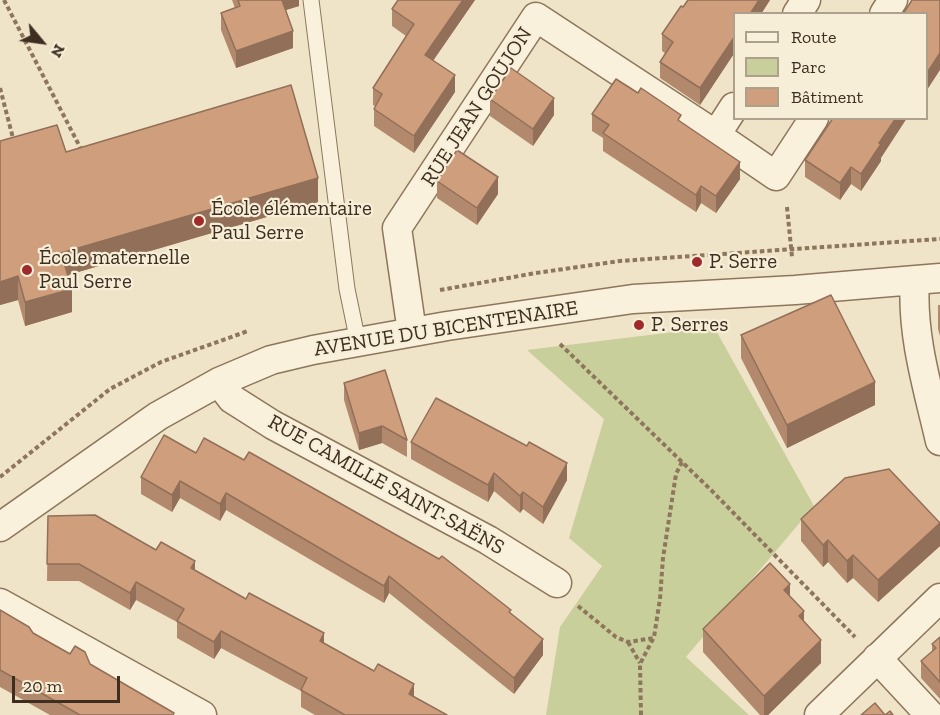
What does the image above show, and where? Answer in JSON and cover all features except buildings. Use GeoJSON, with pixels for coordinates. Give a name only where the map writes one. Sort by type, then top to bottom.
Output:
{"type":"FeatureCollection","features":[{"type":"Feature","properties":{"kind":"street","name":"RUE JEAN GOUJON"},"geometry":{"type":"LineString","coordinates":[[412,332],[397,228],[536,17],[776,176]]}},
{"type":"Feature","properties":{"kind":"street"},"geometry":{"type":"LineString","coordinates":[[716,135],[733,110]]}},
{"type":"Feature","properties":{"kind":"street"},"geometry":{"type":"LineString","coordinates":[[776,176],[813,120]]}},
{"type":"Feature","properties":{"kind":"street","name":"AVENUE DU BICENTENAIRE"},"geometry":{"type":"LineString","coordinates":[[0,528],[158,416],[219,382],[271,360],[447,326],[633,299],[795,290],[927,279]]}},
{"type":"Feature","properties":{"kind":"street"},"geometry":{"type":"LineString","coordinates":[[927,279],[913,301],[919,342],[940,441]]}},
{"type":"Feature","properties":{"kind":"street","name":"RUE CAMILLE SAINT-SAËNS"},"geometry":{"type":"LineString","coordinates":[[219,382],[232,399],[273,424],[488,540],[557,583]]}},
{"type":"Feature","properties":{"kind":"street"},"geometry":{"type":"LineString","coordinates":[[819,715],[940,598]]}},
{"type":"Feature","properties":{"kind":"street"},"geometry":{"type":"LineString","coordinates":[[0,603],[202,715]]}},
{"type":"Feature","properties":{"kind":"street"},"geometry":{"type":"LineString","coordinates":[[877,658],[930,715]]}},
{"type":"Feature","properties":{"kind":"lane"},"geometry":{"type":"LineString","coordinates":[[310,0],[346,289],[358,342]]}},
{"type":"Feature","properties":{"kind":"path"},"geometry":{"type":"LineString","coordinates":[[4,0],[86,158]]}},
{"type":"Feature","properties":{"kind":"path"},"geometry":{"type":"LineString","coordinates":[[0,88],[15,149]]}},
{"type":"Feature","properties":{"kind":"path"},"geometry":{"type":"LineString","coordinates":[[776,176],[787,205],[795,290]]}},
{"type":"Feature","properties":{"kind":"path"},"geometry":{"type":"LineString","coordinates":[[444,289],[447,326]]}},
{"type":"Feature","properties":{"kind":"path"},"geometry":{"type":"LineString","coordinates":[[556,340],[682,462],[877,658]]}},
{"type":"Feature","properties":{"kind":"path"},"geometry":{"type":"LineString","coordinates":[[640,664],[654,638],[676,474],[682,462]]}},
{"type":"Feature","properties":{"kind":"path"},"geometry":{"type":"LineString","coordinates":[[557,583],[569,598],[616,637],[628,642],[654,638]]}},
{"type":"Feature","properties":{"kind":"path"},"geometry":{"type":"LineString","coordinates":[[628,642],[640,664],[641,715]]}},
{"type":"Feature","properties":{"kind":"green space"},"geometry":{"type":"Polygon","coordinates":[[[714,327],[814,506],[686,657],[749,715],[546,715],[560,627],[602,566],[569,538],[604,419],[527,350],[714,327]]]}},
{"type":"Feature","properties":{"kind":"place","name":"École élémentaire Paul Serre"},"geometry":{"type":"Point","coordinates":[199,221]}},
{"type":"Feature","properties":{"kind":"place","name":"P. Serre"},"geometry":{"type":"Point","coordinates":[697,262]}},
{"type":"Feature","properties":{"kind":"place","name":"École maternelle Paul Serre"},"geometry":{"type":"Point","coordinates":[27,270]}},
{"type":"Feature","properties":{"kind":"place","name":"P. Serres"},"geometry":{"type":"Point","coordinates":[639,325]}}]}
